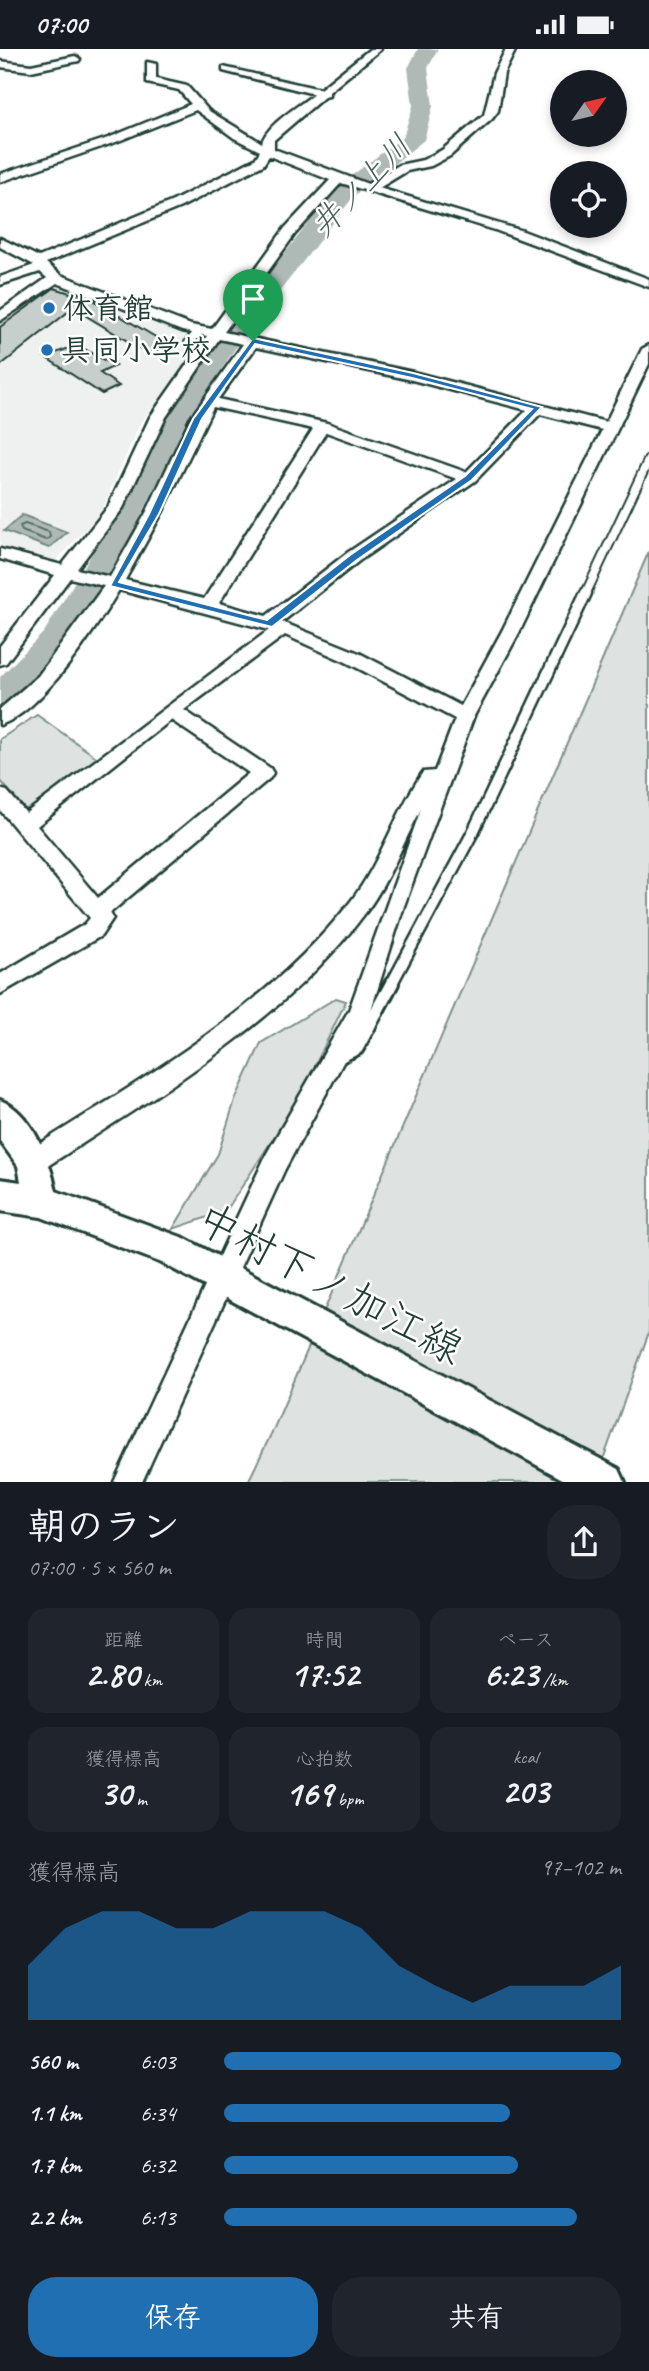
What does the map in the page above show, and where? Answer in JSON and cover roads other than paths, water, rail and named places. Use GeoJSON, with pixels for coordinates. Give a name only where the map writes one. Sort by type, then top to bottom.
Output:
{"type":"FeatureCollection","features":[{"type":"Feature","properties":{"kind":"main road","name":"中村下ノ加江線"},"geometry":{"type":"LineString","coordinates":[[0,1195],[41,1201],[172,1250],[606,1482]]}},
{"type":"Feature","properties":{"kind":"street"},"geometry":{"type":"LineString","coordinates":[[0,281],[177,204],[259,162],[268,149],[268,139],[278,129],[325,94],[376,49]]}},
{"type":"Feature","properties":{"kind":"street"},"geometry":{"type":"LineString","coordinates":[[366,188],[403,168],[427,163],[446,153],[488,117],[492,111],[499,73],[511,49]]}},
{"type":"Feature","properties":{"kind":"street"},"geometry":{"type":"LineString","coordinates":[[20,55],[28,61],[51,63]]}},
{"type":"Feature","properties":{"kind":"street"},"geometry":{"type":"LineString","coordinates":[[0,64],[31,68],[75,59]]}},
{"type":"Feature","properties":{"kind":"street"},"geometry":{"type":"LineString","coordinates":[[151,64],[151,81],[183,88],[195,106],[221,125],[268,149],[341,181],[499,227],[649,283]]}},
{"type":"Feature","properties":{"kind":"street"},"geometry":{"type":"LineString","coordinates":[[227,69],[325,94]]}},
{"type":"Feature","properties":{"kind":"street"},"geometry":{"type":"LineString","coordinates":[[0,178],[112,140],[195,106]]}},
{"type":"Feature","properties":{"kind":"street"},"geometry":{"type":"LineString","coordinates":[[0,659],[68,574],[115,508],[158,417],[211,333],[290,231],[341,181]]}},
{"type":"Feature","properties":{"kind":"street"},"geometry":{"type":"LineString","coordinates":[[0,241],[40,264],[56,278],[150,315],[211,333],[413,376],[609,427]]}},
{"type":"Feature","properties":{"kind":"street"},"geometry":{"type":"LineString","coordinates":[[0,317],[56,278]]}},
{"type":"Feature","properties":{"kind":"street"},"geometry":{"type":"LineString","coordinates":[[0,718],[14,710],[46,680],[71,649],[109,583],[154,514],[198,419],[248,340]]}},
{"type":"Feature","properties":{"kind":"street"},"geometry":{"type":"LineString","coordinates":[[128,1482],[276,1161],[359,1013],[464,716],[511,631],[649,349]]}},
{"type":"Feature","properties":{"kind":"street"},"geometry":{"type":"LineString","coordinates":[[210,402],[323,426],[469,478]]}},
{"type":"Feature","properties":{"kind":"street"},"geometry":{"type":"LineString","coordinates":[[24,825],[275,626],[353,557],[469,478],[538,407]]}},
{"type":"Feature","properties":{"kind":"street"},"geometry":{"type":"LineString","coordinates":[[207,608],[323,426]]}},
{"type":"Feature","properties":{"kind":"street"},"geometry":{"type":"LineString","coordinates":[[0,554],[68,574],[275,626],[332,648],[464,716]]}},
{"type":"Feature","properties":{"kind":"street"},"geometry":{"type":"LineString","coordinates":[[97,911],[263,773],[171,710]]}},
{"type":"Feature","properties":{"kind":"street"},"geometry":{"type":"LineString","coordinates":[[34,1161],[262,1005],[320,954],[360,904],[428,778],[446,762]]}},
{"type":"Feature","properties":{"kind":"street"},"geometry":{"type":"LineString","coordinates":[[0,796],[102,918],[93,930],[0,985]]}},
{"type":"Feature","properties":{"kind":"street"},"geometry":{"type":"LineString","coordinates":[[0,1115],[34,1161],[41,1201]]}},
{"type":"Feature","properties":{"kind":"lane"},"geometry":{"type":"LineString","coordinates":[[189,343],[211,333]]}},
{"type":"Feature","properties":{"kind":"lane"},"geometry":{"type":"LineString","coordinates":[[333,1059],[357,1048],[473,832],[649,459]]}},
{"type":"Feature","properties":{"kind":"water"},"geometry":{"type":"Polygon","coordinates":[[[22,515],[67,532],[49,548],[4,531],[22,515]]]}},
{"type":"Feature","properties":{"kind":"waterway","name":"井ノ上川"},"geometry":{"type":"LineString","coordinates":[[0,692],[12,685],[55,640],[108,552],[176,418],[224,346],[346,191],[413,140],[423,106],[418,68],[428,49]]}},
{"type":"Feature","properties":{"kind":"place","name":"体育館"},"geometry":{"type":"Point","coordinates":[49,308]}},
{"type":"Feature","properties":{"kind":"place","name":"具同小学校"},"geometry":{"type":"Point","coordinates":[47,350]}}]}
